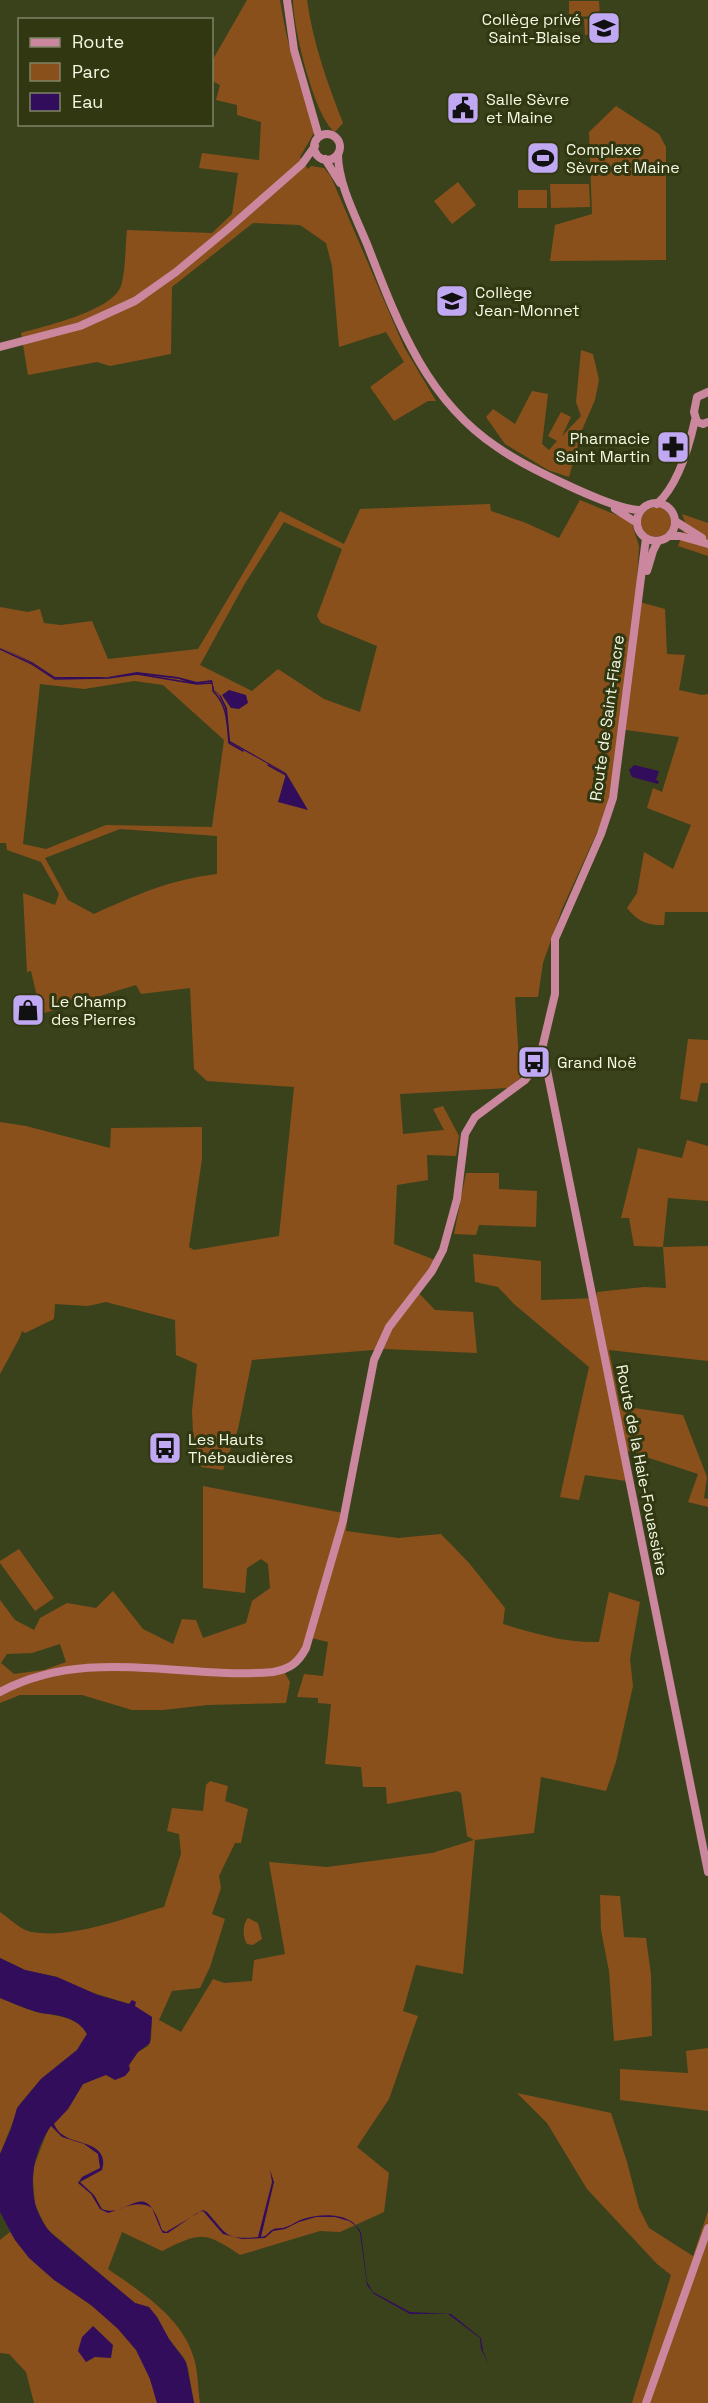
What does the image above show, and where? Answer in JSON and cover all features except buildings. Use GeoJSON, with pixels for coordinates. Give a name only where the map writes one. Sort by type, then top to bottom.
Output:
{"type":"FeatureCollection","features":[{"type":"Feature","properties":{"kind":"main road"},"geometry":{"type":"LineString","coordinates":[[287,0],[294,50],[320,139],[316,153],[323,158],[350,202]]}},
{"type":"Feature","properties":{"kind":"main road"},"geometry":{"type":"LineString","coordinates":[[0,347],[80,326],[135,301],[176,272],[302,164],[320,139],[334,136],[339,142],[338,165],[350,202],[402,332],[436,390],[464,421],[496,447],[532,468],[628,515],[637,523],[639,531],[646,538],[658,541],[669,536],[680,536],[708,542]]}},
{"type":"Feature","properties":{"kind":"main road"},"geometry":{"type":"LineString","coordinates":[[302,164],[323,158],[331,159],[338,154]]}},
{"type":"Feature","properties":{"kind":"main road"},"geometry":{"type":"LineString","coordinates":[[657,504],[664,498],[691,439],[702,422],[696,400],[699,396],[707,394]]}},
{"type":"Feature","properties":{"kind":"main road"},"geometry":{"type":"LineString","coordinates":[[672,482],[670,510],[675,521],[708,542]]}},
{"type":"Feature","properties":{"kind":"main road"},"geometry":{"type":"LineString","coordinates":[[575,488],[629,509],[642,510]]}},
{"type":"Feature","properties":{"kind":"main road"},"geometry":{"type":"LineString","coordinates":[[637,523],[642,510],[648,505],[657,504],[670,510]]}},
{"type":"Feature","properties":{"kind":"main road"},"geometry":{"type":"LineString","coordinates":[[669,536],[673,531],[675,521]]}},
{"type":"Feature","properties":{"kind":"main road","name":"Route de Saint-Fiacre"},"geometry":{"type":"LineString","coordinates":[[0,1692],[75,1667],[258,1673],[284,1670],[296,1663],[306,1648],[343,1521],[377,1350],[394,1319],[432,1271],[443,1250],[457,1199],[464,1138],[469,1124],[525,1080],[540,1058],[555,994],[555,939],[601,834],[613,798],[646,538]]}},
{"type":"Feature","properties":{"kind":"main road","name":"Route de Saint-Fiacre"},"geometry":{"type":"LineString","coordinates":[[639,598],[658,541]]}},
{"type":"Feature","properties":{"kind":"main road","name":"Route de la Haie-Fouassière"},"geometry":{"type":"LineString","coordinates":[[540,1058],[547,1075],[708,1872]]}},
{"type":"Feature","properties":{"kind":"main road"},"geometry":{"type":"LineString","coordinates":[[535,1067],[547,1075]]}},
{"type":"Feature","properties":{"kind":"main road"},"geometry":{"type":"LineString","coordinates":[[646,2403],[708,2228]]}},
{"type":"Feature","properties":{"kind":"green space"},"geometry":{"type":"Polygon","coordinates":[[[247,0],[280,0],[294,67],[315,131],[300,157],[308,169],[311,166],[324,168],[331,177],[404,347],[436,401],[428,401],[394,421],[370,387],[404,362],[386,332],[339,347],[332,266],[326,243],[300,225],[253,223],[172,287],[171,354],[110,366],[97,362],[28,375],[21,333],[61,322],[92,310],[115,295],[123,279],[127,230],[212,233],[232,214],[238,173],[199,168],[202,153],[259,160],[261,122],[237,115],[237,105],[216,100],[220,85],[213,82],[213,59],[247,0]]]}},
{"type":"Feature","properties":{"kind":"green space"},"geometry":{"type":"Polygon","coordinates":[[[293,0],[307,0],[321,62],[343,123],[335,132],[327,123],[312,90],[301,49],[293,0]]]}},
{"type":"Feature","properties":{"kind":"green space"},"geometry":{"type":"Polygon","coordinates":[[[569,1],[599,1],[600,16],[569,17],[569,1]]]}},
{"type":"Feature","properties":{"kind":"green space"},"geometry":{"type":"Polygon","coordinates":[[[584,19],[600,19],[600,34],[585,35],[584,19]]]}},
{"type":"Feature","properties":{"kind":"green space"},"geometry":{"type":"Polygon","coordinates":[[[616,106],[659,134],[666,147],[666,260],[550,261],[555,225],[592,214],[589,132],[616,106]]]}},
{"type":"Feature","properties":{"kind":"green space"},"geometry":{"type":"Polygon","coordinates":[[[458,182],[476,205],[452,224],[434,201],[458,182]]]}},
{"type":"Feature","properties":{"kind":"green space"},"geometry":{"type":"Polygon","coordinates":[[[550,184],[589,184],[590,207],[551,208],[550,184]]]}},
{"type":"Feature","properties":{"kind":"green space"},"geometry":{"type":"Polygon","coordinates":[[[518,190],[547,190],[547,208],[518,208],[518,190]]]}},
{"type":"Feature","properties":{"kind":"green space"},"geometry":{"type":"Polygon","coordinates":[[[581,350],[593,354],[599,380],[595,400],[582,430],[569,477],[548,470],[505,444],[486,417],[493,409],[515,424],[532,391],[548,394],[542,444],[549,450],[557,441],[548,436],[561,412],[571,417],[562,436],[581,416],[576,402],[581,350]]]}},
{"type":"Feature","properties":{"kind":"green space"},"geometry":{"type":"Polygon","coordinates":[[[580,500],[631,521],[639,546],[636,601],[665,609],[667,654],[685,655],[679,690],[702,695],[708,694],[708,912],[665,912],[664,925],[653,925],[643,922],[627,908],[637,893],[644,852],[673,869],[691,825],[647,808],[653,788],[662,792],[679,737],[618,729],[612,786],[604,817],[562,909],[543,963],[538,997],[515,997],[520,1078],[508,1088],[400,1094],[403,1134],[444,1130],[433,1109],[443,1106],[459,1136],[456,1156],[427,1155],[428,1180],[397,1185],[394,1244],[435,1260],[415,1289],[435,1310],[473,1312],[477,1353],[385,1349],[252,1360],[238,1429],[223,1470],[201,1467],[193,1433],[192,1411],[197,1364],[176,1355],[175,1320],[106,1302],[88,1306],[55,1304],[54,1319],[25,1333],[22,1331],[0,1374],[0,1122],[26,1126],[110,1148],[111,1128],[202,1127],[202,1159],[189,1247],[194,1250],[279,1236],[294,1087],[207,1081],[194,1069],[190,988],[141,994],[136,985],[41,1014],[31,971],[27,972],[23,893],[55,905],[59,894],[41,862],[7,850],[6,843],[0,843],[0,607],[28,612],[40,609],[44,623],[61,625],[92,621],[108,659],[198,649],[280,511],[344,544],[360,509],[490,504],[491,511],[559,538],[580,500]],[[284,522],[244,585],[200,665],[252,691],[278,669],[324,699],[360,712],[377,646],[321,623],[317,616],[342,549],[284,522]],[[134,681],[84,689],[40,684],[23,844],[46,849],[106,825],[212,827],[224,740],[163,685],[134,681]],[[120,829],[45,858],[68,900],[94,914],[154,889],[184,880],[217,874],[217,836],[120,829]]]}},
{"type":"Feature","properties":{"kind":"green space"},"geometry":{"type":"Polygon","coordinates":[[[656,507],[662,508],[670,516],[670,528],[662,536],[656,537],[650,536],[642,528],[641,522],[642,516],[650,508],[656,507]]]}},
{"type":"Feature","properties":{"kind":"green space"},"geometry":{"type":"Polygon","coordinates":[[[682,514],[708,523],[708,556],[678,546],[686,525],[682,514]]]}},
{"type":"Feature","properties":{"kind":"green space"},"geometry":{"type":"Polygon","coordinates":[[[688,1039],[708,1040],[708,1083],[701,1083],[697,1102],[680,1099],[688,1039]]]}},
{"type":"Feature","properties":{"kind":"green space"},"geometry":{"type":"Polygon","coordinates":[[[687,1140],[708,1146],[708,1201],[668,1198],[663,1247],[634,1246],[629,1218],[621,1218],[638,1148],[682,1158],[687,1140]]]}},
{"type":"Feature","properties":{"kind":"green space"},"geometry":{"type":"Polygon","coordinates":[[[466,1173],[499,1173],[499,1189],[537,1191],[536,1227],[479,1225],[476,1235],[454,1234],[466,1173]]]}},
{"type":"Feature","properties":{"kind":"green space"},"geometry":{"type":"Polygon","coordinates":[[[708,1246],[708,1361],[609,1350],[620,1406],[683,1415],[707,1477],[704,1498],[708,1499],[708,1507],[688,1502],[698,1474],[628,1451],[620,1453],[626,1481],[585,1475],[579,1500],[560,1497],[589,1367],[514,1304],[498,1287],[475,1282],[473,1254],[541,1261],[541,1300],[596,1298],[597,1292],[644,1287],[666,1288],[663,1247],[708,1246]]]}},
{"type":"Feature","properties":{"kind":"green space"},"geometry":{"type":"Polygon","coordinates":[[[203,1486],[348,1514],[346,1531],[398,1538],[441,1534],[469,1563],[505,1608],[503,1624],[539,1634],[575,1641],[599,1642],[609,1592],[640,1602],[630,1659],[633,1686],[616,1762],[606,1791],[541,1777],[534,1833],[475,1840],[463,1974],[416,1965],[403,2011],[418,2016],[389,2099],[357,2147],[389,2173],[384,2212],[340,2232],[320,2231],[240,2255],[210,2238],[202,2237],[186,2240],[162,2251],[122,2232],[108,2269],[148,2297],[182,2332],[196,2367],[200,2403],[194,2403],[184,2358],[169,2339],[157,2317],[148,2307],[135,2303],[47,2229],[35,2205],[34,2166],[49,2127],[68,2109],[83,2084],[129,2065],[138,2052],[148,2046],[151,2039],[152,2017],[134,2006],[132,2000],[130,2004],[90,1992],[57,1977],[25,1970],[0,1958],[0,1912],[27,1931],[64,1933],[164,1907],[181,1854],[179,1834],[167,1831],[172,1808],[203,1811],[206,1785],[210,1781],[228,1786],[225,1801],[248,1809],[241,1843],[235,1843],[219,1876],[221,1888],[212,1914],[225,1919],[210,1967],[200,1988],[172,1991],[159,2020],[181,2032],[213,1979],[224,1983],[252,1981],[254,1960],[285,1954],[269,1862],[327,1867],[432,1853],[474,1840],[467,1836],[461,1793],[457,1791],[387,1804],[386,1787],[363,1787],[361,1767],[325,1764],[331,1704],[318,1703],[318,1698],[297,1697],[304,1674],[323,1676],[328,1642],[307,1637],[298,1658],[282,1668],[290,1682],[286,1703],[132,1710],[82,1695],[20,1695],[0,1703],[0,1600],[15,1620],[34,1630],[40,1618],[67,1603],[96,1608],[113,1591],[143,1629],[173,1644],[182,1619],[196,1620],[203,1638],[246,1623],[252,1601],[270,1588],[268,1564],[261,1559],[247,1568],[245,1593],[203,1588],[203,1486]],[[60,1644],[32,1653],[7,1654],[1,1663],[14,1674],[44,1670],[66,1662],[60,1644]]]}},
{"type":"Feature","properties":{"kind":"green space"},"geometry":{"type":"Polygon","coordinates":[[[19,1549],[54,1598],[35,1611],[0,1563],[19,1549]]]}},
{"type":"Feature","properties":{"kind":"green space"},"geometry":{"type":"Polygon","coordinates":[[[600,1895],[620,1896],[624,1937],[646,1938],[651,1975],[652,2036],[614,2041],[609,1971],[601,1930],[600,1895]]]}},
{"type":"Feature","properties":{"kind":"green space"},"geometry":{"type":"Polygon","coordinates":[[[248,1918],[258,1923],[262,1939],[253,1945],[247,1944],[244,1938],[244,1927],[248,1918]]]}},
{"type":"Feature","properties":{"kind":"green space"},"geometry":{"type":"Polygon","coordinates":[[[0,1998],[41,2013],[61,2016],[78,2024],[87,2034],[77,2050],[41,2079],[20,2104],[0,2154],[0,1998]]]}},
{"type":"Feature","properties":{"kind":"green space"},"geometry":{"type":"Polygon","coordinates":[[[708,2048],[708,2111],[620,2100],[620,2069],[688,2073],[686,2051],[708,2048]]]}},
{"type":"Feature","properties":{"kind":"green space"},"geometry":{"type":"Polygon","coordinates":[[[517,2093],[611,2113],[639,2208],[649,2228],[693,2256],[708,2211],[708,2403],[632,2403],[671,2275],[657,2264],[587,2189],[547,2123],[517,2093]]]}},
{"type":"Feature","properties":{"kind":"green space"},"geometry":{"type":"Polygon","coordinates":[[[10,2232],[40,2267],[96,2309],[129,2340],[142,2359],[157,2403],[34,2403],[26,2372],[9,2354],[0,2353],[0,2240],[10,2232]]]}},
{"type":"Feature","properties":{"kind":"water"},"geometry":{"type":"Polygon","coordinates":[[[0,647],[32,662],[55,677],[108,677],[137,672],[178,677],[197,682],[212,680],[214,690],[221,696],[227,708],[230,741],[286,773],[308,810],[278,802],[286,774],[229,742],[225,708],[219,695],[213,690],[211,682],[193,684],[179,679],[137,674],[101,678],[55,678],[0,647]]]}},
{"type":"Feature","properties":{"kind":"water"},"geometry":{"type":"Polygon","coordinates":[[[229,690],[246,695],[248,703],[239,709],[231,708],[222,695],[229,690]]]}},
{"type":"Feature","properties":{"kind":"water"},"geometry":{"type":"Polygon","coordinates":[[[634,765],[659,771],[656,780],[659,781],[658,784],[632,777],[629,770],[634,765]]]}},
{"type":"Feature","properties":{"kind":"water"},"geometry":{"type":"Polygon","coordinates":[[[0,1958],[25,1970],[57,1977],[98,1995],[129,2004],[132,2000],[136,2002],[135,2006],[152,2017],[150,2043],[138,2052],[125,2076],[115,2080],[106,2075],[83,2084],[68,2109],[54,2124],[62,2134],[97,2149],[101,2154],[102,2170],[80,2182],[94,2195],[102,2209],[112,2211],[119,2209],[108,2213],[100,2209],[91,2194],[78,2183],[82,2177],[100,2168],[98,2154],[84,2144],[62,2137],[51,2126],[34,2166],[34,2195],[43,2222],[52,2234],[135,2303],[149,2307],[157,2317],[169,2339],[186,2362],[194,2403],[157,2403],[150,2379],[136,2350],[118,2329],[91,2305],[54,2280],[29,2258],[15,2240],[0,2212],[0,2154],[17,2108],[41,2079],[77,2050],[87,2034],[73,2020],[36,2012],[0,1998],[0,1958]]]}},
{"type":"Feature","properties":{"kind":"water"},"geometry":{"type":"Polygon","coordinates":[[[270,2170],[274,2182],[261,2237],[274,2229],[284,2228],[311,2217],[327,2215],[344,2218],[351,2221],[361,2233],[367,2282],[373,2292],[410,2312],[451,2314],[481,2338],[489,2365],[481,2349],[480,2338],[448,2314],[410,2314],[374,2294],[367,2285],[360,2233],[349,2221],[335,2217],[316,2217],[285,2229],[273,2231],[265,2238],[242,2239],[223,2234],[203,2211],[199,2212],[203,2210],[207,2212],[227,2234],[238,2237],[258,2237],[272,2182],[270,2170]]]}},
{"type":"Feature","properties":{"kind":"water"},"geometry":{"type":"Polygon","coordinates":[[[142,2202],[151,2208],[141,2204],[123,2208],[142,2202]]]}},
{"type":"Feature","properties":{"kind":"water"},"geometry":{"type":"Polygon","coordinates":[[[153,2210],[162,2230],[166,2232],[191,2217],[168,2233],[163,2233],[153,2210]]]}},
{"type":"Feature","properties":{"kind":"water"},"geometry":{"type":"Polygon","coordinates":[[[93,2326],[113,2345],[111,2358],[95,2357],[86,2362],[78,2351],[82,2337],[93,2326]]]}},
{"type":"Feature","properties":{"kind":"waterway"},"geometry":{"type":"LineString","coordinates":[[0,649],[32,664],[55,679],[108,678],[137,674],[197,684],[212,683]]}},
{"type":"Feature","properties":{"kind":"waterway"},"geometry":{"type":"LineString","coordinates":[[213,687],[224,709],[229,743],[243,751]]}},
{"type":"Feature","properties":{"kind":"waterway"},"geometry":{"type":"LineString","coordinates":[[268,765],[286,775]]}},
{"type":"Feature","properties":{"kind":"place","name":"Collège privé Saint-Blaise"},"geometry":{"type":"Point","coordinates":[604,28]}},
{"type":"Feature","properties":{"kind":"place","name":"Salle Sèvre et Maine"},"geometry":{"type":"Point","coordinates":[463,108]}},
{"type":"Feature","properties":{"kind":"place","name":"Complexe Sèvre et Maine"},"geometry":{"type":"Point","coordinates":[543,158]}},
{"type":"Feature","properties":{"kind":"place","name":"Collège Jean-Monnet"},"geometry":{"type":"Point","coordinates":[452,301]}},
{"type":"Feature","properties":{"kind":"place","name":"Pharmacie Saint Martin"},"geometry":{"type":"Point","coordinates":[673,447]}},
{"type":"Feature","properties":{"kind":"place","name":"Le Champ des Pierres"},"geometry":{"type":"Point","coordinates":[28,1010]}},
{"type":"Feature","properties":{"kind":"place","name":"Grand Noë"},"geometry":{"type":"Point","coordinates":[534,1062]}},
{"type":"Feature","properties":{"kind":"place","name":"Les Hauts Thébaudières"},"geometry":{"type":"Point","coordinates":[165,1448]}}]}
